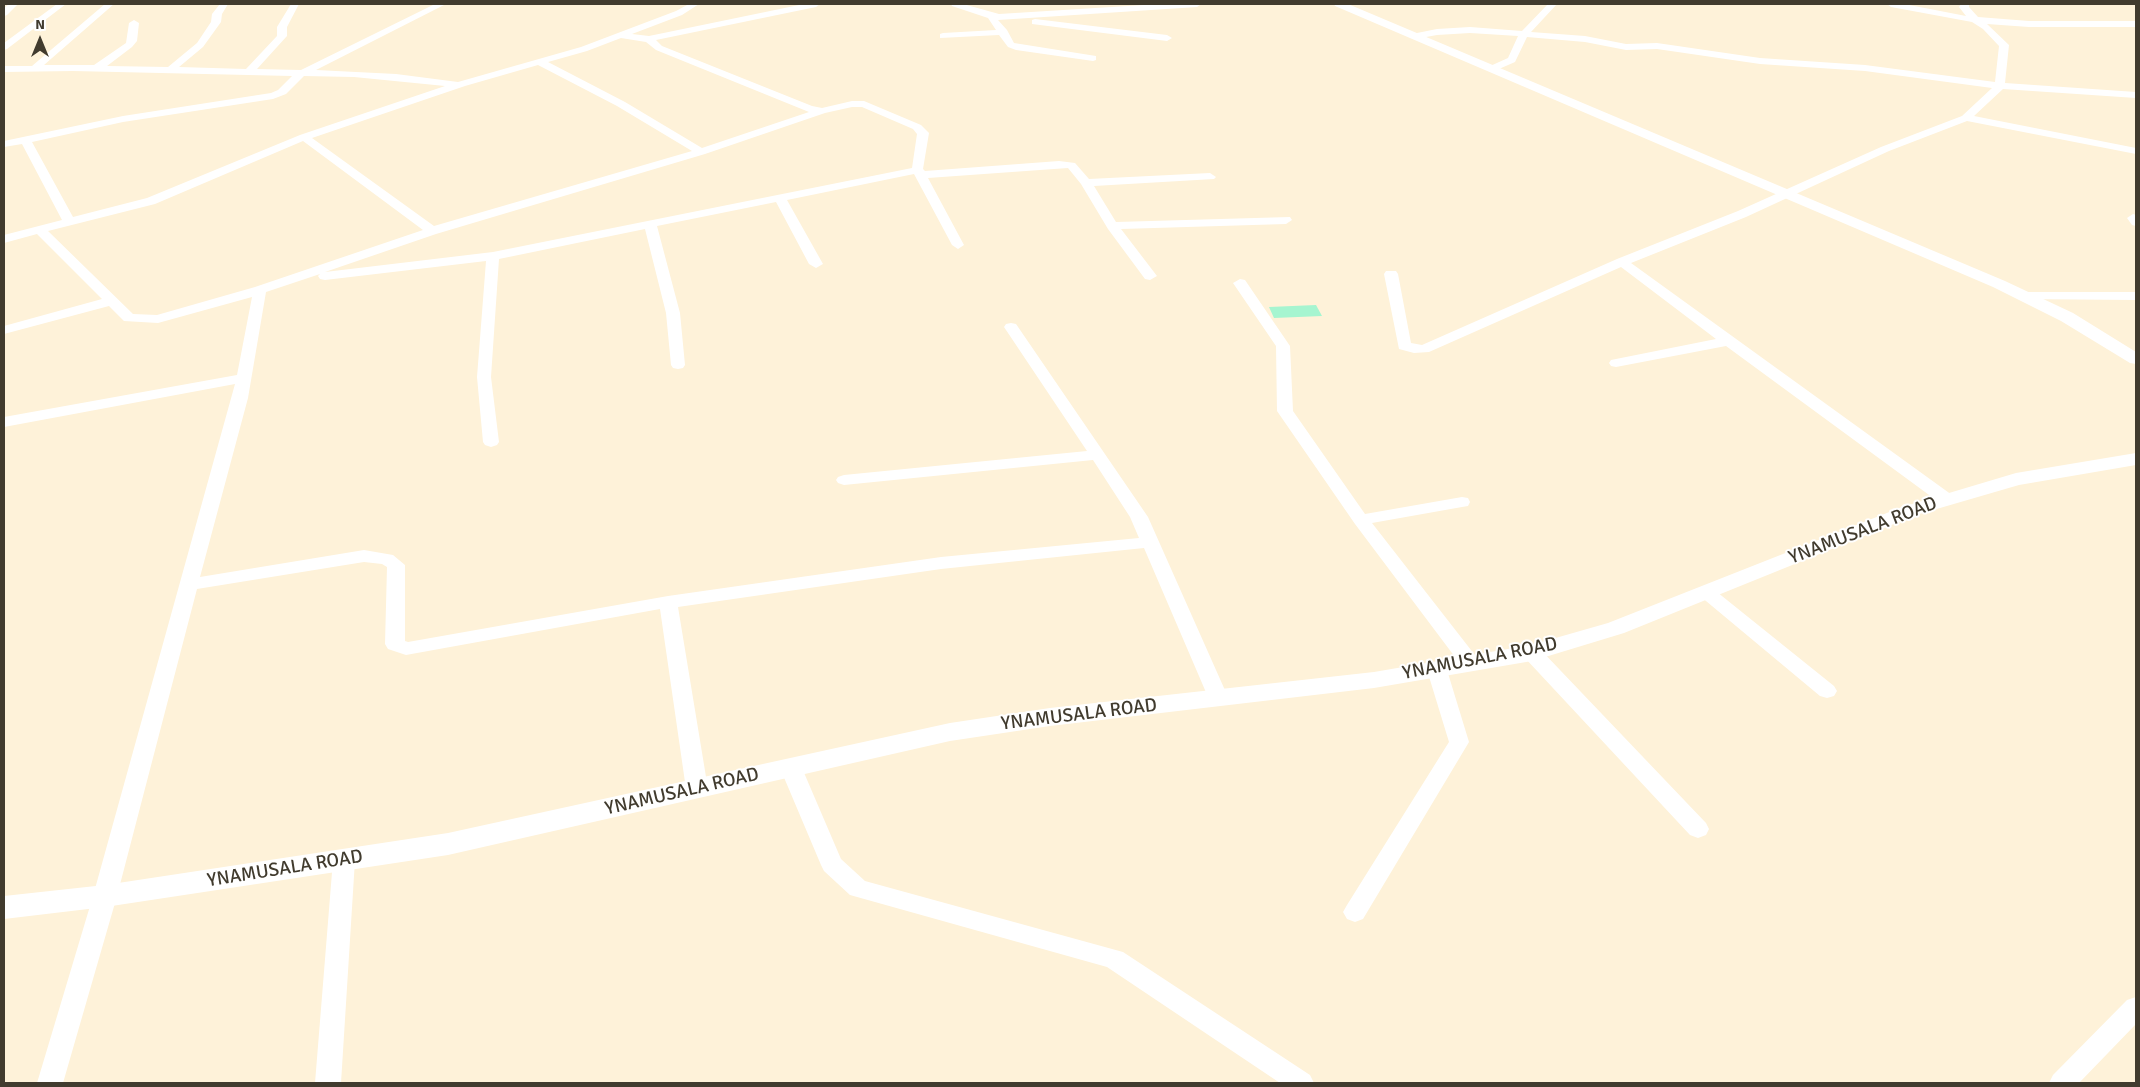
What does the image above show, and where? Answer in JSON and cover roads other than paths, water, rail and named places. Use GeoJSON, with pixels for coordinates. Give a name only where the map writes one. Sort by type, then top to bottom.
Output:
{"type":"FeatureCollection","features":[{"type":"Feature","properties":{"kind":"main road"},"geometry":{"type":"LineString","coordinates":[[1339,4],[2023,296],[2067,317],[2136,359]]}},
{"type":"Feature","properties":{"kind":"main road","name":"YNAMUSALA ROAD"},"geometry":{"type":"LineString","coordinates":[[4,908],[105,896],[448,844],[950,732],[1218,697],[1374,680],[1532,652],[1616,628],[1909,511],[1946,499],[2016,479],[2136,459]]}},
{"type":"Feature","properties":{"kind":"street"},"geometry":{"type":"LineString","coordinates":[[4,13],[14,4]]}},
{"type":"Feature","properties":{"kind":"street"},"geometry":{"type":"LineString","coordinates":[[4,47],[62,4]]}},
{"type":"Feature","properties":{"kind":"street"},"geometry":{"type":"LineString","coordinates":[[36,68],[110,4]]}},
{"type":"Feature","properties":{"kind":"street"},"geometry":{"type":"LineString","coordinates":[[169,71],[200,45],[216,22],[217,14],[224,4]]}},
{"type":"Feature","properties":{"kind":"street"},"geometry":{"type":"LineString","coordinates":[[247,73],[282,36],[282,27],[296,4]]}},
{"type":"Feature","properties":{"kind":"street"},"geometry":{"type":"LineString","coordinates":[[4,144],[123,119],[273,96],[282,92],[298,74],[442,4]]}},
{"type":"Feature","properties":{"kind":"street"},"geometry":{"type":"LineString","coordinates":[[4,239],[151,200],[304,137],[461,84],[584,49],[679,13],[695,4]]}},
{"type":"Feature","properties":{"kind":"street"},"geometry":{"type":"LineString","coordinates":[[620,35],[648,39],[816,4]]}},
{"type":"Feature","properties":{"kind":"street"},"geometry":{"type":"LineString","coordinates":[[955,4],[995,16],[1168,38]]}},
{"type":"Feature","properties":{"kind":"street"},"geometry":{"type":"LineString","coordinates":[[1061,4],[1068,12]]}},
{"type":"Feature","properties":{"kind":"street"},"geometry":{"type":"LineString","coordinates":[[995,16],[1197,4]]}},
{"type":"Feature","properties":{"kind":"street"},"geometry":{"type":"LineString","coordinates":[[1492,69],[1512,60],[1524,34],[1553,4]]}},
{"type":"Feature","properties":{"kind":"street"},"geometry":{"type":"LineString","coordinates":[[1891,4],[1975,20],[2029,24],[2136,24]]}},
{"type":"Feature","properties":{"kind":"street"},"geometry":{"type":"LineString","coordinates":[[1391,274],[1404,346],[1424,349],[1622,262],[1742,214],[1885,149],[1966,118],[2000,86],[2004,45],[1986,26],[1975,20],[1964,7],[1965,4]]}},
{"type":"Feature","properties":{"kind":"street"},"geometry":{"type":"LineString","coordinates":[[995,16],[1011,45],[1019,48],[1093,58]]}},
{"type":"Feature","properties":{"kind":"street"},"geometry":{"type":"LineString","coordinates":[[96,69],[130,45],[134,23]]}},
{"type":"Feature","properties":{"kind":"street"},"geometry":{"type":"LineString","coordinates":[[1415,36],[1437,32],[1470,30],[1524,34],[1585,39],[1626,47],[1657,46],[1760,61],[1865,68],[2000,86],[2136,95]]}},
{"type":"Feature","properties":{"kind":"street"},"geometry":{"type":"LineString","coordinates":[[942,36],[1004,32]]}},
{"type":"Feature","properties":{"kind":"street"},"geometry":{"type":"LineString","coordinates":[[648,39],[659,48],[822,112]]}},
{"type":"Feature","properties":{"kind":"street"},"geometry":{"type":"LineString","coordinates":[[538,61],[621,104],[701,152]]}},
{"type":"Feature","properties":{"kind":"street"},"geometry":{"type":"LineString","coordinates":[[4,80],[7,69],[36,68],[396,76],[461,84]]}},
{"type":"Feature","properties":{"kind":"street"},"geometry":{"type":"LineString","coordinates":[[39,229],[129,318],[150,320],[260,290],[432,231],[701,152],[822,112],[852,104],[864,104],[917,127],[923,133],[920,172],[922,180],[958,245]]}},
{"type":"Feature","properties":{"kind":"street"},"geometry":{"type":"LineString","coordinates":[[1966,118],[2136,152]]}},
{"type":"Feature","properties":{"kind":"street"},"geometry":{"type":"LineString","coordinates":[[304,137],[432,231]]}},
{"type":"Feature","properties":{"kind":"street"},"geometry":{"type":"LineString","coordinates":[[25,140],[69,222]]}},
{"type":"Feature","properties":{"kind":"street"},"geometry":{"type":"LineString","coordinates":[[292,280],[493,256],[779,197],[920,172],[1059,164],[1072,165],[1086,183],[1112,226],[1150,276]]}},
{"type":"Feature","properties":{"kind":"street"},"geometry":{"type":"LineString","coordinates":[[1086,183],[1210,177]]}},
{"type":"Feature","properties":{"kind":"street"},"geometry":{"type":"LineString","coordinates":[[779,197],[816,264]]}},
{"type":"Feature","properties":{"kind":"street"},"geometry":{"type":"LineString","coordinates":[[1112,226],[1286,220]]}},
{"type":"Feature","properties":{"kind":"street"},"geometry":{"type":"LineString","coordinates":[[650,224],[673,313],[678,365]]}},
{"type":"Feature","properties":{"kind":"street"},"geometry":{"type":"LineString","coordinates":[[491,442],[484,376],[493,256]]}},
{"type":"Feature","properties":{"kind":"street"},"geometry":{"type":"LineString","coordinates":[[1622,262],[1946,499]]}},
{"type":"Feature","properties":{"kind":"street"},"geometry":{"type":"LineString","coordinates":[[1240,283],[1283,346],[1285,410],[1361,520],[1471,664]]}},
{"type":"Feature","properties":{"kind":"street"},"geometry":{"type":"LineString","coordinates":[[50,1083],[105,896],[240,398],[260,290]]}},
{"type":"Feature","properties":{"kind":"street"},"geometry":{"type":"LineString","coordinates":[[2023,296],[2136,296]]}},
{"type":"Feature","properties":{"kind":"street"},"geometry":{"type":"LineString","coordinates":[[4,330],[112,301]]}},
{"type":"Feature","properties":{"kind":"street"},"geometry":{"type":"LineString","coordinates":[[1011,327],[1139,517],[1218,697]]}},
{"type":"Feature","properties":{"kind":"street"},"geometry":{"type":"LineString","coordinates":[[1616,363],[1728,341]]}},
{"type":"Feature","properties":{"kind":"street"},"geometry":{"type":"LineString","coordinates":[[4,422],[244,378]]}},
{"type":"Feature","properties":{"kind":"street"},"geometry":{"type":"LineString","coordinates":[[844,480],[1097,455]]}},
{"type":"Feature","properties":{"kind":"street"},"geometry":{"type":"LineString","coordinates":[[1361,520],[1462,502]]}},
{"type":"Feature","properties":{"kind":"street"},"geometry":{"type":"LineString","coordinates":[[189,585],[364,556],[387,559],[396,565],[395,644],[406,649],[668,602],[941,563],[1149,542]]}},
{"type":"Feature","properties":{"kind":"street"},"geometry":{"type":"LineString","coordinates":[[1706,592],[1827,691]]}},
{"type":"Feature","properties":{"kind":"street"},"geometry":{"type":"LineString","coordinates":[[668,602],[697,788]]}},
{"type":"Feature","properties":{"kind":"street"},"geometry":{"type":"LineString","coordinates":[[1532,652],[1698,829]]}},
{"type":"Feature","properties":{"kind":"street"},"geometry":{"type":"LineString","coordinates":[[1355,912],[1459,742],[1437,670]]}},
{"type":"Feature","properties":{"kind":"street"},"geometry":{"type":"LineString","coordinates":[[791,768],[832,865],[858,888],[1114,959],[1301,1083]]}},
{"type":"Feature","properties":{"kind":"street"},"geometry":{"type":"LineString","coordinates":[[328,1083],[344,860]]}},
{"type":"Feature","properties":{"kind":"street"},"geometry":{"type":"LineString","coordinates":[[2062,1083],[2136,1008]]}}]}
